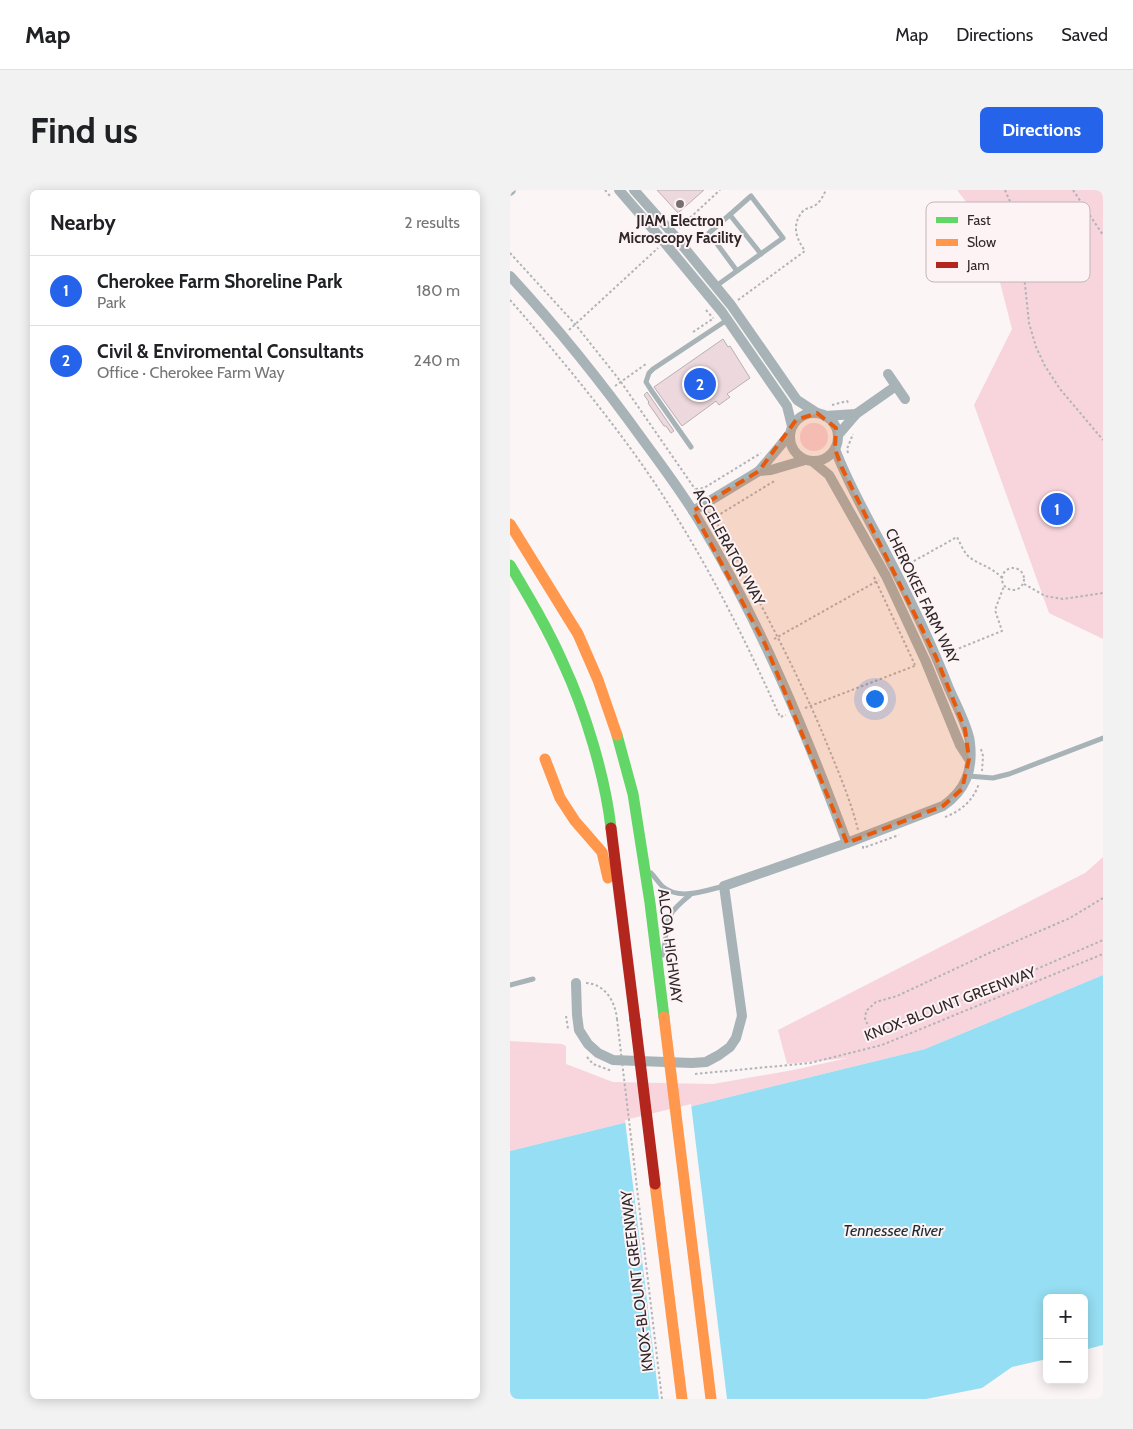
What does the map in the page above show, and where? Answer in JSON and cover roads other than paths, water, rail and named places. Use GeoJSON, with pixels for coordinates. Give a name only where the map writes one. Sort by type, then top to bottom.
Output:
{"type":"FeatureCollection","features":[{"type":"Feature","properties":{"kind":"highway","name":"ALCOA HIGHWAY"},"geometry":{"type":"LineString","coordinates":[[510,524],[578,634],[598,680],[618,736],[633,794],[659,978],[711,1399]]}},
{"type":"Feature","properties":{"kind":"highway"},"geometry":{"type":"LineString","coordinates":[[510,565],[544,624],[564,664],[589,730],[610,812],[682,1399]]}},
{"type":"Feature","properties":{"kind":"highway"},"geometry":{"type":"LineString","coordinates":[[545,760],[560,798],[575,821],[602,852],[609,883],[621,971],[631,986]]}},
{"type":"Feature","properties":{"kind":"street"},"geometry":{"type":"LineString","coordinates":[[618,190],[664,242],[724,316],[787,406],[791,430],[790,442],[793,450],[798,456],[808,461]]}},
{"type":"Feature","properties":{"kind":"street"},"geometry":{"type":"LineString","coordinates":[[634,190],[676,231],[731,305],[797,400],[832,421],[836,428],[838,435],[835,449],[825,458],[759,471]]}},
{"type":"Feature","properties":{"kind":"street","name":"ACCELERATOR WAY"},"geometry":{"type":"LineString","coordinates":[[510,276],[563,335],[698,508],[796,711],[846,842]]}},
{"type":"Feature","properties":{"kind":"street"},"geometry":{"type":"LineString","coordinates":[[888,374],[905,399]]}},
{"type":"Feature","properties":{"kind":"street"},"geometry":{"type":"LineString","coordinates":[[838,435],[856,414],[896,386]]}},
{"type":"Feature","properties":{"kind":"street"},"geometry":{"type":"LineString","coordinates":[[698,508],[759,471],[802,416],[856,414]]}},
{"type":"Feature","properties":{"kind":"street","name":"CHEROKEE FARM WAY"},"geometry":{"type":"LineString","coordinates":[[724,886],[943,806],[962,789],[968,776],[970,742],[936,657],[896,571],[842,468],[835,449]]}},
{"type":"Feature","properties":{"kind":"street","name":"CHEROKEE FARM WAY"},"geometry":{"type":"LineString","coordinates":[[808,461],[829,475],[886,576],[926,662],[960,746],[969,759]]}},
{"type":"Feature","properties":{"kind":"street"},"geometry":{"type":"LineString","coordinates":[[576,983],[579,1030],[588,1044],[598,1053],[613,1060],[692,1063],[706,1062],[719,1055],[730,1047],[736,1038],[742,1016],[724,886]]}},
{"type":"Feature","properties":{"kind":"lane"},"geometry":{"type":"LineString","coordinates":[[716,286],[761,254],[783,238],[751,196],[709,233],[737,271]]}},
{"type":"Feature","properties":{"kind":"lane"},"geometry":{"type":"LineString","coordinates":[[730,214],[761,254]]}},
{"type":"Feature","properties":{"kind":"lane"},"geometry":{"type":"LineString","coordinates":[[691,447],[646,382],[653,369],[724,316]]}},
{"type":"Feature","properties":{"kind":"lane"},"geometry":{"type":"LineString","coordinates":[[968,776],[993,778],[1009,774],[1103,738]]}},
{"type":"Feature","properties":{"kind":"lane","name":"CHEROKEE FARM WAY"},"geometry":{"type":"LineString","coordinates":[[644,864],[662,886],[668,890],[690,894],[724,886]]}},
{"type":"Feature","properties":{"kind":"lane"},"geometry":{"type":"LineString","coordinates":[[659,978],[666,943],[668,917],[675,907],[690,894]]}},
{"type":"Feature","properties":{"kind":"lane"},"geometry":{"type":"LineString","coordinates":[[510,985],[533,978]]}},
{"type":"Feature","properties":{"kind":"water","name":"Tennessee River"},"geometry":{"type":"Polygon","coordinates":[[[1103,975],[1103,1345],[1088,1349],[1088,1294],[1043,1294],[1043,1360],[1012,1367],[982,1388],[926,1399],[510,1399],[510,1151],[925,1049],[1103,975]]]}},
{"type":"Feature","properties":{"kind":"place","name":"JIAM Electron Microscopy Facility"},"geometry":{"type":"Point","coordinates":[680,204]}},
{"type":"Feature","properties":{"kind":"place","name":"Civil & Enviromental Consultants"},"geometry":{"type":"Point","coordinates":[700,384]}},
{"type":"Feature","properties":{"kind":"place","name":"Cherokee Farm Shoreline Park"},"geometry":{"type":"Point","coordinates":[1057,509]}}]}
